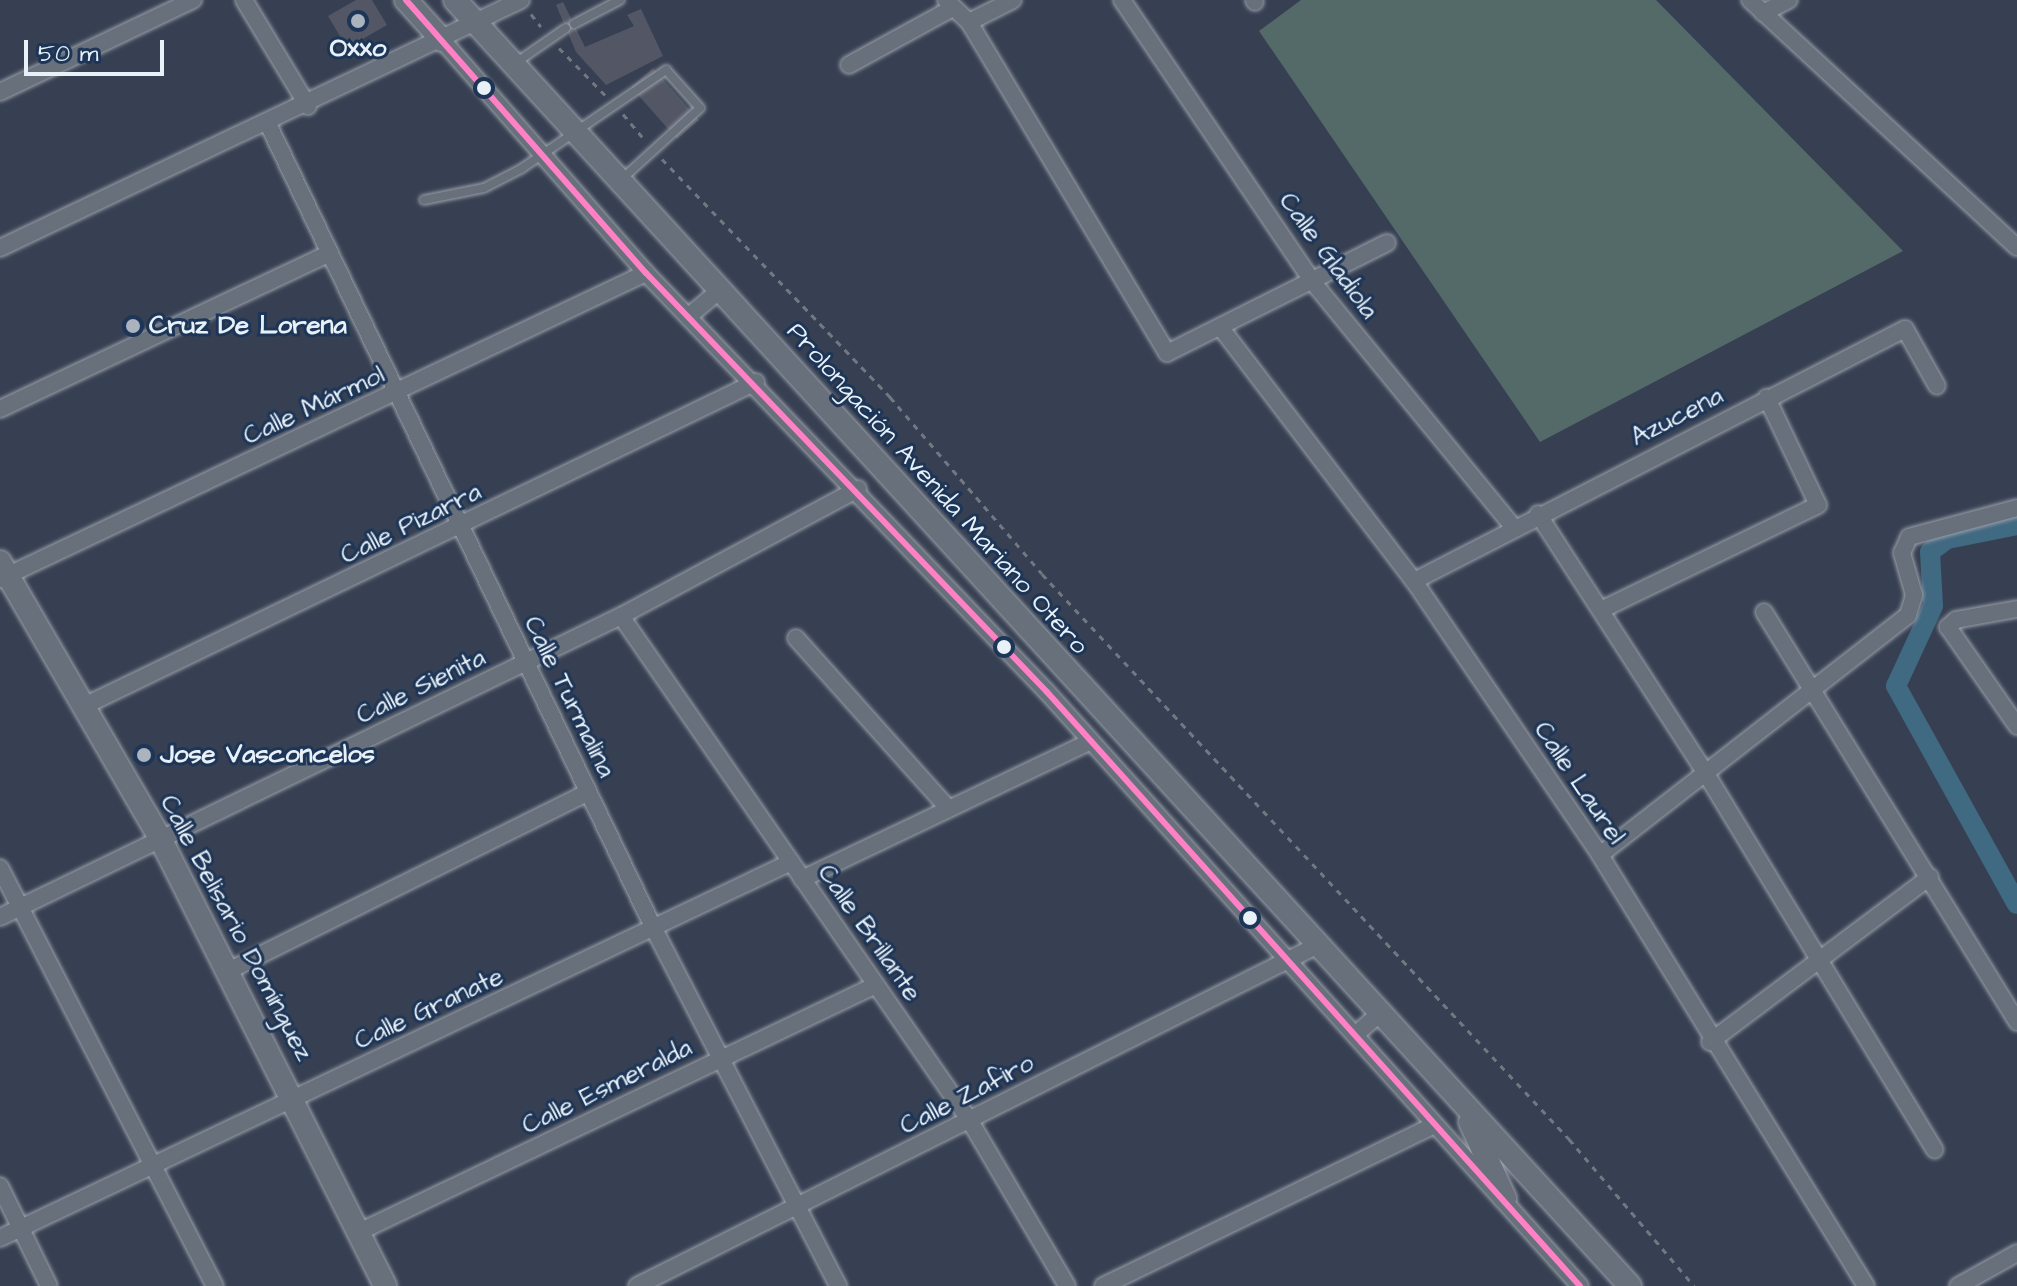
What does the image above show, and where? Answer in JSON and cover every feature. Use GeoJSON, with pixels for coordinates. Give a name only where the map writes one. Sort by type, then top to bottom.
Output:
{"type":"FeatureCollection","features":[{"type":"Feature","properties":{"kind":"main road"},"geometry":{"type":"LineString","coordinates":[[406,0],[442,40]]}},
{"type":"Feature","properties":{"kind":"main road","name":"Prolongación Avenida Mariano Otero"},"geometry":{"type":"LineString","coordinates":[[455,0],[1630,1286]]}},
{"type":"Feature","properties":{"kind":"main road","name":"Calle Belisario Domínguez"},"geometry":{"type":"LineString","coordinates":[[3,572],[161,840],[294,1099],[385,1286]]}},
{"type":"Feature","properties":{"kind":"main road"},"geometry":{"type":"LineString","coordinates":[[1463,1106],[1505,1198]]}},
{"type":"Feature","properties":{"kind":"street"},"geometry":{"type":"LineString","coordinates":[[0,92],[193,0]]}},
{"type":"Feature","properties":{"kind":"street"},"geometry":{"type":"LineString","coordinates":[[244,0],[308,106]]}},
{"type":"Feature","properties":{"kind":"street"},"geometry":{"type":"LineString","coordinates":[[0,248],[308,106],[521,0]]}},
{"type":"Feature","properties":{"kind":"street"},"geometry":{"type":"LineString","coordinates":[[969,22],[1013,0]]}},
{"type":"Feature","properties":{"kind":"street","name":"Calle Gladiola"},"geometry":{"type":"LineString","coordinates":[[1122,0],[1312,281],[1513,527]]}},
{"type":"Feature","properties":{"kind":"street"},"geometry":{"type":"LineString","coordinates":[[1750,0],[2017,247]]}},
{"type":"Feature","properties":{"kind":"street"},"geometry":{"type":"LineString","coordinates":[[1763,13],[1789,0]]}},
{"type":"Feature","properties":{"kind":"street"},"geometry":{"type":"LineString","coordinates":[[849,65],[948,5],[969,22],[1154,340],[1167,353],[1387,243]]}},
{"type":"Feature","properties":{"kind":"street"},"geometry":{"type":"LineString","coordinates":[[442,40],[646,273],[858,489],[1201,861],[1434,1125],[1505,1198],[1575,1285]]}},
{"type":"Feature","properties":{"kind":"street","name":"Calle Turmalina"},"geometry":{"type":"LineString","coordinates":[[268,124],[654,929],[794,1211],[838,1286]]}},
{"type":"Feature","properties":{"kind":"street"},"geometry":{"type":"LineString","coordinates":[[0,409],[330,253]]}},
{"type":"Feature","properties":{"kind":"street","name":"Calle Mármol"},"geometry":{"type":"LineString","coordinates":[[3,572],[397,393],[646,273]]}},
{"type":"Feature","properties":{"kind":"street"},"geometry":{"type":"LineString","coordinates":[[689,316],[719,291]]}},
{"type":"Feature","properties":{"kind":"street","name":"Calle Laurel"},"geometry":{"type":"LineString","coordinates":[[1221,328],[1414,581],[1600,855],[1710,1042],[1866,1286]]}},
{"type":"Feature","properties":{"kind":"street","name":"Azucena"},"geometry":{"type":"LineString","coordinates":[[1414,581],[1538,514],[1905,329],[1937,386]]}},
{"type":"Feature","properties":{"kind":"street","name":"Calle Pizarra"},"geometry":{"type":"LineString","coordinates":[[84,706],[461,527],[756,382]]}},
{"type":"Feature","properties":{"kind":"street"},"geometry":{"type":"LineString","coordinates":[[1603,609],[1818,505],[1767,398]]}},
{"type":"Feature","properties":{"kind":"street","name":"Calle Sienita"},"geometry":{"type":"LineString","coordinates":[[0,917],[621,616],[858,489]]}},
{"type":"Feature","properties":{"kind":"street"},"geometry":{"type":"LineString","coordinates":[[1600,855],[1705,772],[1816,692],[1908,615],[1914,595],[1902,553],[1909,537],[2017,508]]}},
{"type":"Feature","properties":{"kind":"street"},"geometry":{"type":"LineString","coordinates":[[1538,514],[1603,609],[1705,772],[1935,1150]]}},
{"type":"Feature","properties":{"kind":"street"},"geometry":{"type":"LineString","coordinates":[[2017,609],[1950,623],[1950,632],[2017,726]]}},
{"type":"Feature","properties":{"kind":"street"},"geometry":{"type":"LineString","coordinates":[[1764,612],[2017,1022]]}},
{"type":"Feature","properties":{"kind":"street","name":"Calle Brillante"},"geometry":{"type":"LineString","coordinates":[[621,616],[970,1121],[1067,1286]]}},
{"type":"Feature","properties":{"kind":"street"},"geometry":{"type":"LineString","coordinates":[[796,638],[948,808]]}},
{"type":"Feature","properties":{"kind":"street"},"geometry":{"type":"LineString","coordinates":[[802,879],[1089,742]]}},
{"type":"Feature","properties":{"kind":"street"},"geometry":{"type":"LineString","coordinates":[[228,971],[588,792]]}},
{"type":"Feature","properties":{"kind":"street","name":"Calle Granate"},"geometry":{"type":"LineString","coordinates":[[0,1238],[791,862]]}},
{"type":"Feature","properties":{"kind":"street"},"geometry":{"type":"LineString","coordinates":[[0,868],[23,906],[215,1286]]}},
{"type":"Feature","properties":{"kind":"street"},"geometry":{"type":"LineString","coordinates":[[1710,1042],[1930,877]]}},
{"type":"Feature","properties":{"kind":"street","name":"Calle Zafiro"},"geometry":{"type":"LineString","coordinates":[[637,1286],[794,1211],[1318,945]]}},
{"type":"Feature","properties":{"kind":"street","name":"Calle Esmeralda"},"geometry":{"type":"LineString","coordinates":[[359,1232],[876,985]]}},
{"type":"Feature","properties":{"kind":"street"},"geometry":{"type":"LineString","coordinates":[[1355,1035],[1380,1013]]}},
{"type":"Feature","properties":{"kind":"street"},"geometry":{"type":"LineString","coordinates":[[1103,1286],[1434,1125]]}},
{"type":"Feature","properties":{"kind":"street"},"geometry":{"type":"LineString","coordinates":[[0,1186],[49,1286]]}},
{"type":"Feature","properties":{"kind":"street"},"geometry":{"type":"LineString","coordinates":[[1958,1286],[2017,1253]]}},
{"type":"Feature","properties":{"kind":"lane"},"geometry":{"type":"LineString","coordinates":[[514,65],[549,38],[620,0]]}},
{"type":"Feature","properties":{"kind":"lane"},"geometry":{"type":"LineString","coordinates":[[424,200],[484,188],[666,70],[700,108],[619,182]]}},
{"type":"Feature","properties":{"kind":"path"},"geometry":{"type":"LineString","coordinates":[[521,0],[549,38],[890,397],[1042,574],[1569,1139],[1694,1286]]}},
{"type":"Feature","properties":{"kind":"green space"},"geometry":{"type":"Polygon","coordinates":[[[1301,0],[1656,0],[1903,251],[1540,442],[1259,31],[1301,0]]]}},
{"type":"Feature","properties":{"kind":"building","name":"Oxxo"},"geometry":{"type":"Polygon","coordinates":[[[356,0],[372,0],[387,25],[347,48],[328,16],[356,0]]]}},
{"type":"Feature","properties":{"kind":"building"},"geometry":{"type":"Polygon","coordinates":[[[563,2],[585,47],[634,26],[627,15],[641,9],[663,56],[606,85],[576,52],[556,5],[563,2]]]}},
{"type":"Feature","properties":{"kind":"building"},"geometry":{"type":"Polygon","coordinates":[[[653,68],[699,120],[677,139],[631,87],[653,68]]]}},
{"type":"Feature","properties":{"kind":"waterway"},"geometry":{"type":"LineString","coordinates":[[2017,525],[1947,539],[1930,552],[1933,606],[1896,686],[2017,904]]}},
{"type":"Feature","properties":{"kind":"transit line"},"geometry":{"type":"LineString","coordinates":[[406,0],[646,273],[1047,692],[1580,1286]]}},
{"type":"Feature","properties":{"kind":"place","name":"Oxxo"},"geometry":{"type":"Point","coordinates":[358,21]}},
{"type":"Feature","properties":{"kind":"place","name":"Cruz De Lorena"},"geometry":{"type":"Point","coordinates":[133,326]}},
{"type":"Feature","properties":{"kind":"place","name":"Jose Vasconcelos"},"geometry":{"type":"Point","coordinates":[144,755]}}]}
